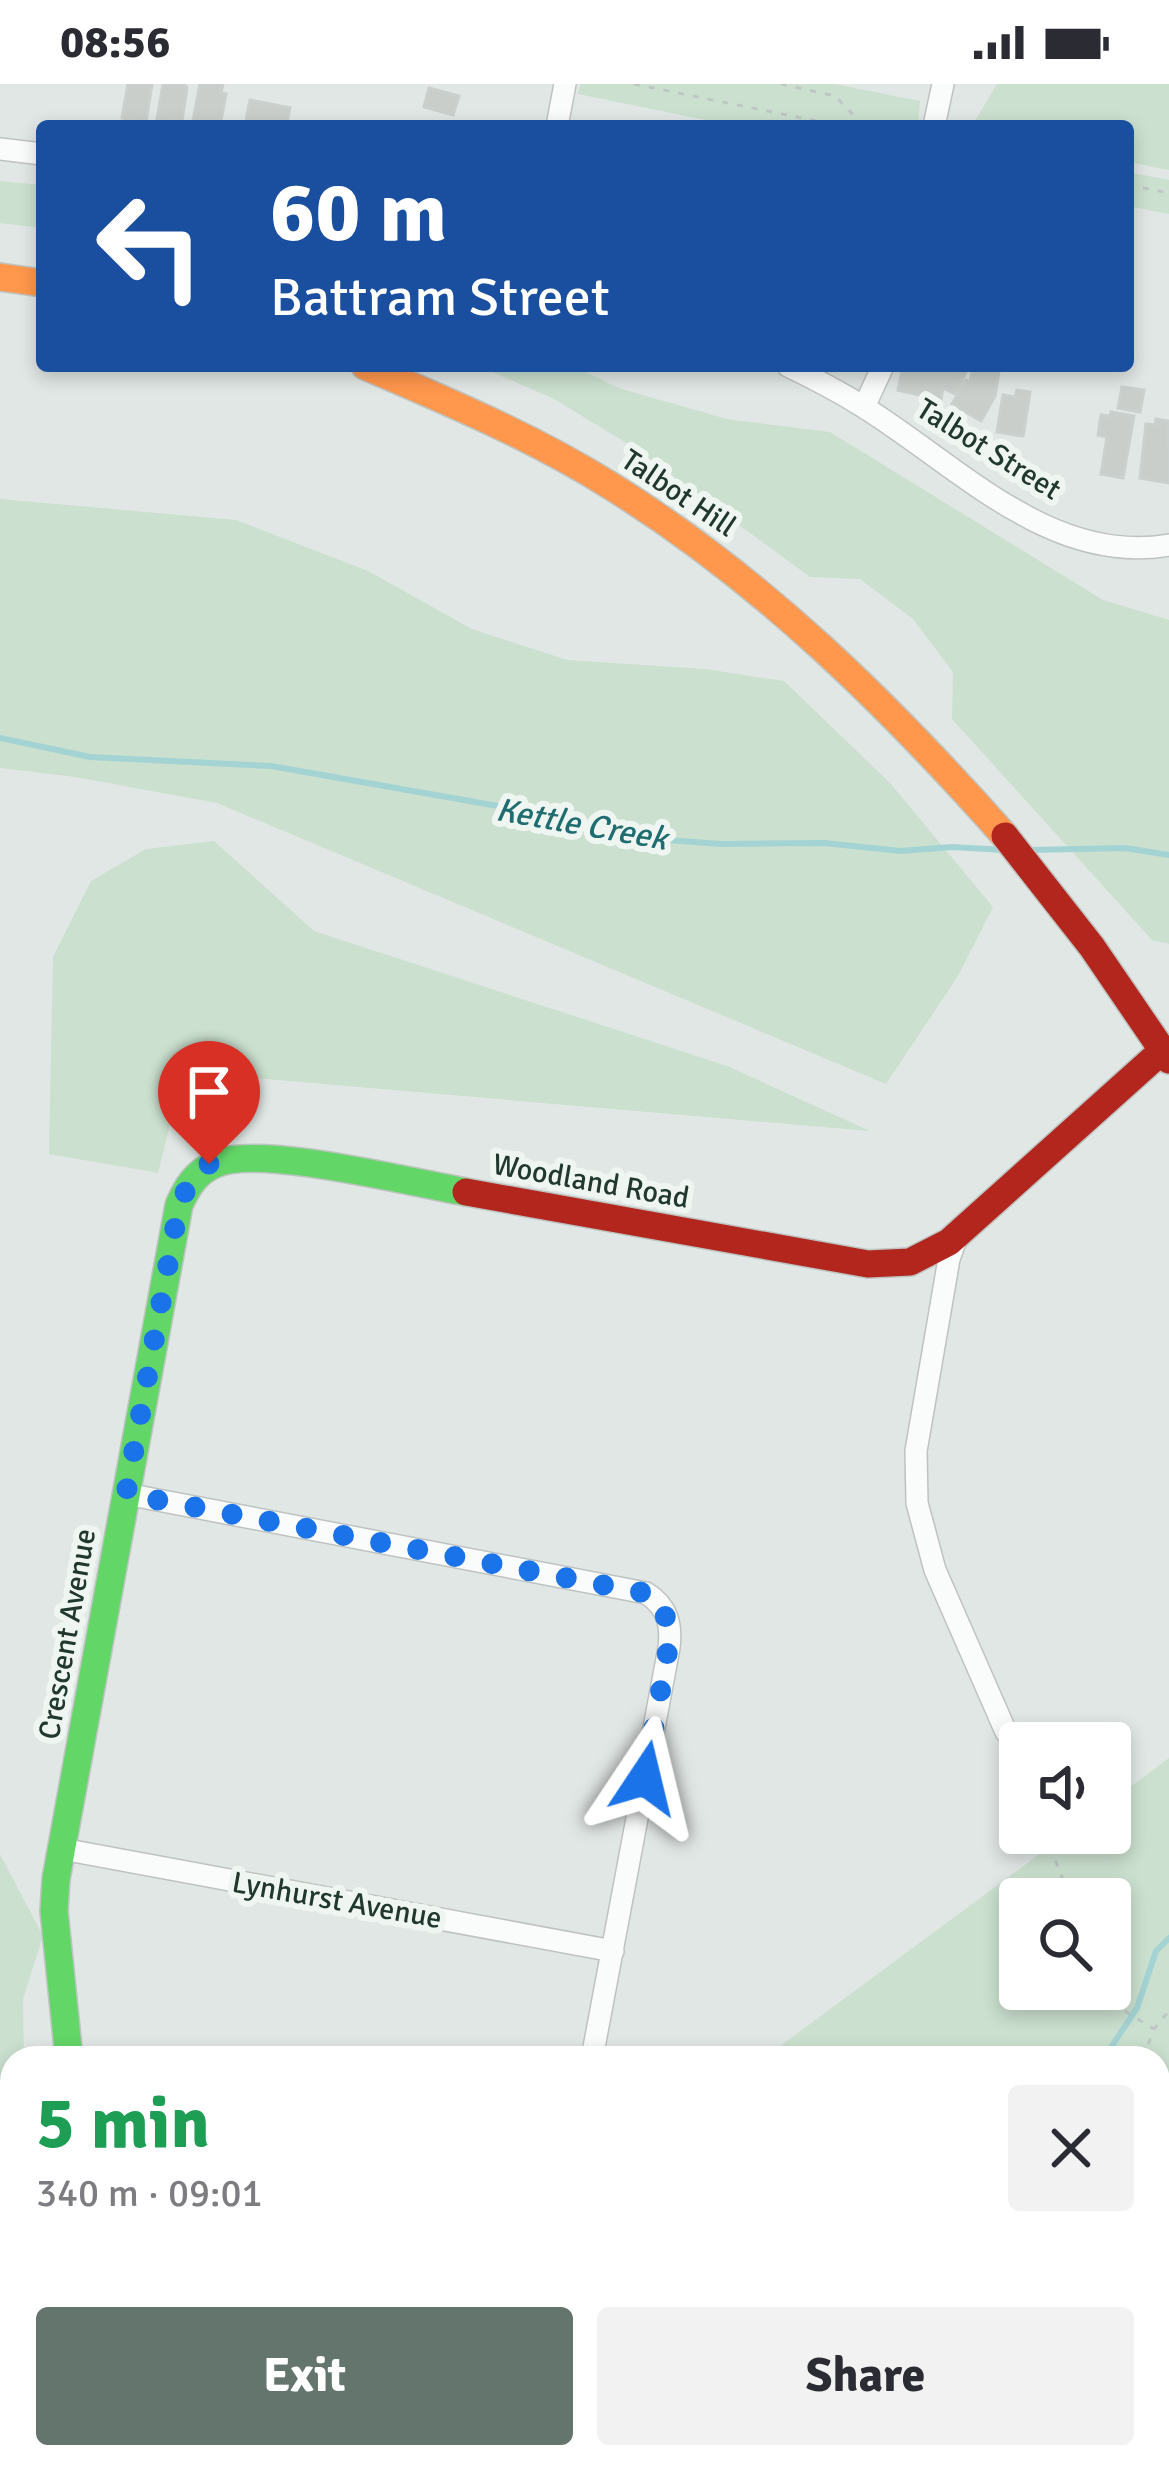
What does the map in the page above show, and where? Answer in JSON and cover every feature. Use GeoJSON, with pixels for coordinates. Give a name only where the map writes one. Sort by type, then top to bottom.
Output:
{"type":"FeatureCollection","features":[{"type":"Feature","properties":{"kind":"street"},"geometry":{"type":"LineString","coordinates":[[558,120],[565,84]]}},
{"type":"Feature","properties":{"kind":"street"},"geometry":{"type":"LineString","coordinates":[[935,120],[940,85]]}},
{"type":"Feature","properties":{"kind":"street"},"geometry":{"type":"LineString","coordinates":[[0,149],[36,153]]}},
{"type":"Feature","properties":{"kind":"street"},"geometry":{"type":"LineString","coordinates":[[0,277],[36,282]]}},
{"type":"Feature","properties":{"kind":"street","name":"Talbot Hill"},"geometry":{"type":"LineString","coordinates":[[378,372],[536,443],[643,506],[805,625],[986,808],[1086,938],[1166,1055]]}},
{"type":"Feature","properties":{"kind":"street","name":"Talbot Street"},"geometry":{"type":"LineString","coordinates":[[799,372],[864,407],[1013,508],[1048,526],[1117,548],[1169,545]]}},
{"type":"Feature","properties":{"kind":"street"},"geometry":{"type":"LineString","coordinates":[[864,407],[881,372]]}},
{"type":"Feature","properties":{"kind":"street","name":"Woodland Road"},"geometry":{"type":"LineString","coordinates":[[209,1164],[238,1156],[268,1157],[868,1264],[910,1262],[957,1236],[1166,1055]]}},
{"type":"Feature","properties":{"kind":"street","name":"Crescent Avenue"},"geometry":{"type":"LineString","coordinates":[[67,2046],[54,1911],[62,1849],[179,1205],[191,1180],[209,1164]]}},
{"type":"Feature","properties":{"kind":"street"},"geometry":{"type":"LineString","coordinates":[[957,1236],[916,1451],[915,1486],[920,1528],[934,1570],[1002,1722]]}},
{"type":"Feature","properties":{"kind":"street"},"geometry":{"type":"LineString","coordinates":[[126,1494],[646,1593],[663,1606],[669,1648],[594,2046]]}},
{"type":"Feature","properties":{"kind":"street","name":"Lynhurst Avenue"},"geometry":{"type":"LineString","coordinates":[[62,1849],[613,1951]]}},
{"type":"Feature","properties":{"kind":"path"},"geometry":{"type":"LineString","coordinates":[[634,84],[811,120]]}},
{"type":"Feature","properties":{"kind":"path"},"geometry":{"type":"LineString","coordinates":[[781,84],[835,96],[857,120]]}},
{"type":"Feature","properties":{"kind":"path"},"geometry":{"type":"LineString","coordinates":[[1134,186],[1169,193]]}},
{"type":"Feature","properties":{"kind":"path"},"geometry":{"type":"LineString","coordinates":[[1122,2010],[1151,2027]]}},
{"type":"Feature","properties":{"kind":"path"},"geometry":{"type":"LineString","coordinates":[[1146,2046],[1151,2027],[1169,2011]]}},
{"type":"Feature","properties":{"kind":"green space"},"geometry":{"type":"Polygon","coordinates":[[[580,84],[835,84],[920,101],[918,120],[706,120],[578,94],[580,84]]]}},
{"type":"Feature","properties":{"kind":"green space"},"geometry":{"type":"Polygon","coordinates":[[[997,84],[1169,84],[1169,170],[1134,163],[1134,120],[976,120],[997,84]]]}},
{"type":"Feature","properties":{"kind":"green space"},"geometry":{"type":"Polygon","coordinates":[[[1134,173],[1169,180],[1169,214],[1134,207],[1134,173]]]}},
{"type":"Feature","properties":{"kind":"green space"},"geometry":{"type":"Polygon","coordinates":[[[0,181],[36,184],[36,227],[0,223],[0,181]]]}},
{"type":"Feature","properties":{"kind":"green space"},"geometry":{"type":"Polygon","coordinates":[[[493,372],[586,372],[618,388],[727,419],[830,432],[1103,600],[1169,620],[1169,944],[1152,940],[952,719],[953,672],[913,619],[860,579],[810,577],[633,447],[554,399],[493,372]]]}},
{"type":"Feature","properties":{"kind":"green space"},"geometry":{"type":"Polygon","coordinates":[[[0,499],[236,520],[368,571],[472,629],[567,660],[705,669],[784,681],[890,783],[993,907],[958,976],[886,1084],[217,803],[0,768],[0,499]]]}},
{"type":"Feature","properties":{"kind":"green space"},"geometry":{"type":"Polygon","coordinates":[[[214,841],[314,931],[727,1066],[870,1131],[183,1072],[158,1173],[49,1154],[53,957],[91,881],[146,849],[214,841]]]}},
{"type":"Feature","properties":{"kind":"green space"},"geometry":{"type":"Polygon","coordinates":[[[1169,1758],[1169,2046],[780,2046],[999,1884],[999,2010],[1131,2010],[1131,1878],[1007,1878],[1040,1854],[1131,1854],[1131,1786],[1169,1758]]]}},
{"type":"Feature","properties":{"kind":"green space"},"geometry":{"type":"Polygon","coordinates":[[[0,1854],[43,1936],[23,1999],[24,2046],[0,2046],[0,1854]]]}},
{"type":"Feature","properties":{"kind":"building"},"geometry":{"type":"Polygon","coordinates":[[[128,84],[152,84],[146,120],[122,118],[128,84]]]}},
{"type":"Feature","properties":{"kind":"building"},"geometry":{"type":"Polygon","coordinates":[[[163,84],[184,84],[182,120],[157,120],[163,84]]]}},
{"type":"Feature","properties":{"kind":"building"},"geometry":{"type":"Polygon","coordinates":[[[200,84],[223,84],[221,120],[193,120],[200,84]]]}},
{"type":"Feature","properties":{"kind":"building"},"geometry":{"type":"Polygon","coordinates":[[[429,88],[459,96],[453,115],[424,107],[429,88]]]}},
{"type":"Feature","properties":{"kind":"building"},"geometry":{"type":"Polygon","coordinates":[[[250,100],[290,108],[287,120],[246,120],[250,100]]]}},
{"type":"Feature","properties":{"kind":"building"},"geometry":{"type":"Polygon","coordinates":[[[902,372],[966,372],[955,394],[943,388],[941,400],[898,390],[902,372]]]}},
{"type":"Feature","properties":{"kind":"building"},"geometry":{"type":"Polygon","coordinates":[[[972,372],[999,372],[995,396],[981,421],[952,404],[966,380],[970,382],[972,372]]]}},
{"type":"Feature","properties":{"kind":"building"},"geometry":{"type":"Polygon","coordinates":[[[1122,387],[1144,390],[1140,412],[1118,408],[1122,387]]]}},
{"type":"Feature","properties":{"kind":"building"},"geometry":{"type":"Polygon","coordinates":[[[1017,390],[1030,392],[1023,436],[997,432],[1003,395],[1015,397],[1017,390]]]}},
{"type":"Feature","properties":{"kind":"building"},"geometry":{"type":"Polygon","coordinates":[[[1101,415],[1134,416],[1123,478],[1101,474],[1107,437],[1098,435],[1101,415]]]}},
{"type":"Feature","properties":{"kind":"building"},"geometry":{"type":"Polygon","coordinates":[[[1156,419],[1168,421],[1169,483],[1140,478],[1146,424],[1155,425],[1156,419]]]}},
{"type":"Feature","properties":{"kind":"waterway","name":"Kettle Creek"},"geometry":{"type":"LineString","coordinates":[[0,738],[90,757],[271,766],[655,839],[824,843],[901,851],[1005,850]]}},
{"type":"Feature","properties":{"kind":"waterway","name":"Kettle Creek"},"geometry":{"type":"LineString","coordinates":[[1031,850],[1125,848],[1169,855]]}},
{"type":"Feature","properties":{"kind":"waterway"},"geometry":{"type":"LineString","coordinates":[[1112,2046],[1137,2008],[1156,1951],[1169,1938]]}},
{"type":"Feature","properties":{"kind":"traffic: fast"},"geometry":{"type":"LineString","coordinates":[[68,2046],[54,1911],[56,1879],[179,1205],[202,1171],[236,1159],[300,1162],[466,1192]]}},
{"type":"Feature","properties":{"kind":"traffic: slow"},"geometry":{"type":"LineString","coordinates":[[0,277],[36,282]]}},
{"type":"Feature","properties":{"kind":"traffic: slow"},"geometry":{"type":"LineString","coordinates":[[379,372],[551,452],[611,486],[720,562],[868,692],[1005,836]]}},
{"type":"Feature","properties":{"kind":"traffic: jam"},"geometry":{"type":"LineString","coordinates":[[1005,836],[1092,947],[1169,1060]]}},
{"type":"Feature","properties":{"kind":"traffic: jam"},"geometry":{"type":"LineString","coordinates":[[466,1192],[868,1264],[910,1262],[949,1242],[1163,1050]]}},
{"type":"Feature","properties":{"kind":"route"},"geometry":{"type":"LineString","coordinates":[[209,1164],[191,1180],[179,1205],[126,1494],[646,1593],[663,1606],[670,1638],[645,1778]]}}]}
